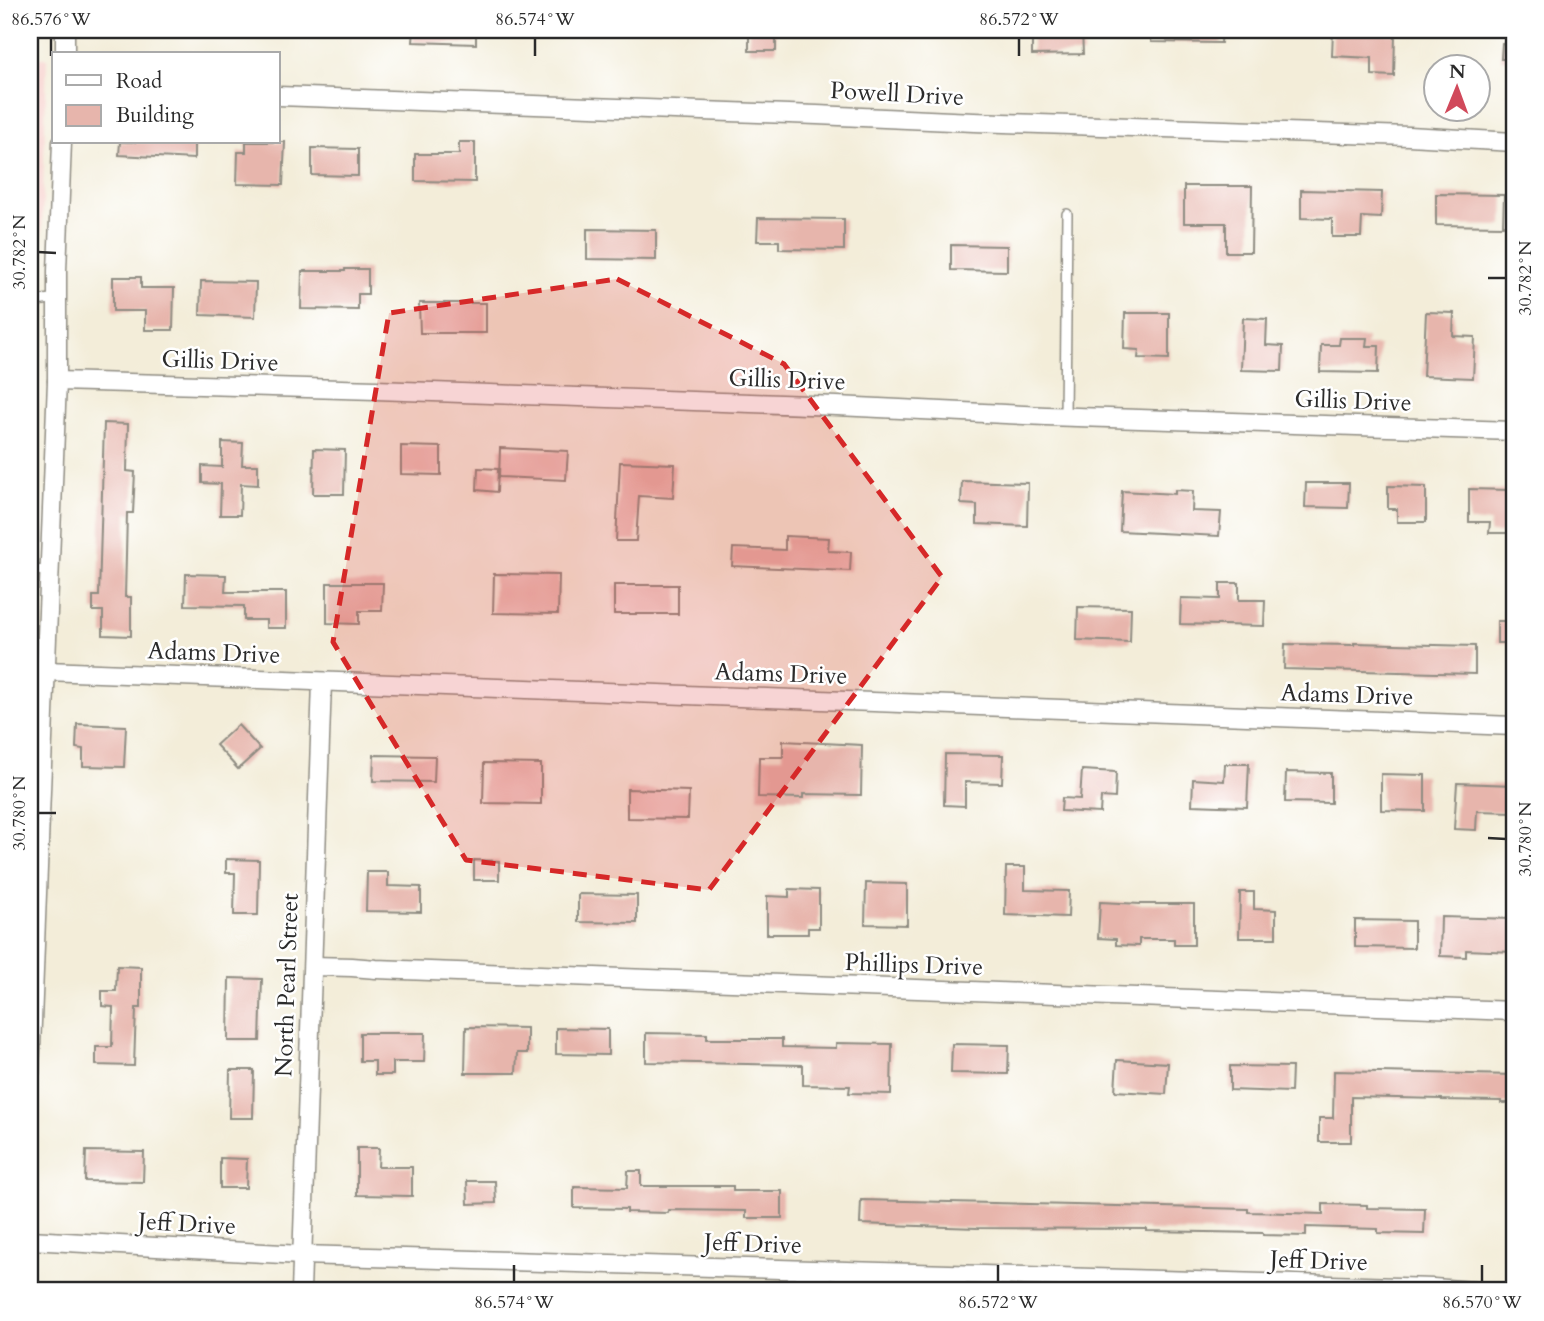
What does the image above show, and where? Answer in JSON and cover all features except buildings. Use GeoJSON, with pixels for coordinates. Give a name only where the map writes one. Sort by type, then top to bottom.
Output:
{"type":"FeatureCollection","features":[{"type":"Feature","properties":{"kind":"street"},"geometry":{"type":"LineString","coordinates":[[65,30],[65,52]]}},
{"type":"Feature","properties":{"kind":"street","name":"Powell Drive"},"geometry":{"type":"LineString","coordinates":[[280,96],[1514,142]]}},
{"type":"Feature","properties":{"kind":"street"},"geometry":{"type":"LineString","coordinates":[[30,1073],[40,661],[49,571],[57,381],[62,144]]}},
{"type":"Feature","properties":{"kind":"street","name":"Gillis Drive"},"geometry":{"type":"LineString","coordinates":[[57,381],[1514,431]]}},
{"type":"Feature","properties":{"kind":"street","name":"Adams Drive"},"geometry":{"type":"LineString","coordinates":[[40,661],[322,681],[1514,726]]}},
{"type":"Feature","properties":{"kind":"street","name":"North Pearl Street"},"geometry":{"type":"LineString","coordinates":[[301,1291],[322,681]]}},
{"type":"Feature","properties":{"kind":"street","name":"Phillips Drive"},"geometry":{"type":"LineString","coordinates":[[313,967],[1514,1011]]}},
{"type":"Feature","properties":{"kind":"street","name":"Jeff Drive"},"geometry":{"type":"LineString","coordinates":[[30,1240],[302,1255],[1474,1291]]}},
{"type":"Feature","properties":{"kind":"lane"},"geometry":{"type":"LineString","coordinates":[[1065,417],[1067,214]]}},
{"type":"Feature","properties":{"kind":"lane"},"geometry":{"type":"LineString","coordinates":[[30,302],[57,298]]}},
{"type":"Feature","properties":{"kind":"lane"},"geometry":{"type":"LineString","coordinates":[[30,570],[49,571]]}},
{"type":"Feature","properties":{"kind":"highlighted area"},"geometry":{"type":"Polygon","coordinates":[[[617,279],[784,364],[942,577],[709,890],[466,860],[333,642],[389,313],[617,279]]]}},
{"type":"Feature","properties":{"kind":"shaded area"},"geometry":{"type":"Polygon","coordinates":[[[30,58],[47,58],[30,641],[30,58]]]}}]}
